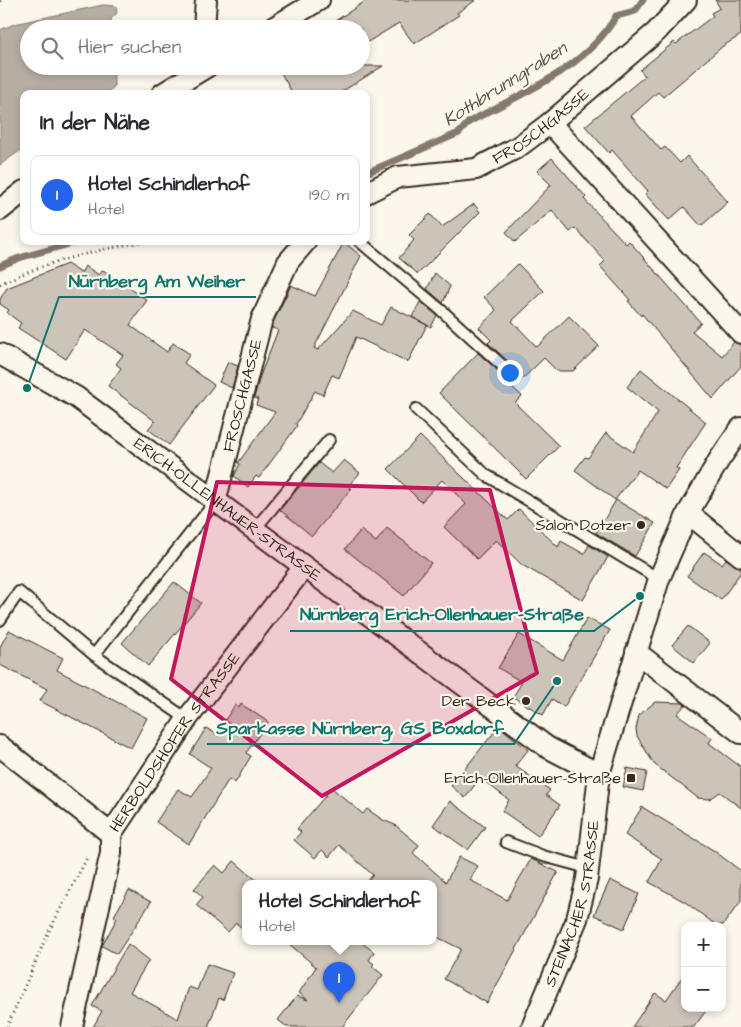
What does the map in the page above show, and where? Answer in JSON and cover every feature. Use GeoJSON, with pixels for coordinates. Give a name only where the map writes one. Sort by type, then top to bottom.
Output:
{"type":"FeatureCollection","features":[{"type":"Feature","properties":{"kind":"street"},"geometry":{"type":"LineString","coordinates":[[205,20],[206,0]]}},
{"type":"Feature","properties":{"kind":"street"},"geometry":{"type":"LineString","coordinates":[[286,20],[319,0]]}},
{"type":"Feature","properties":{"kind":"street","name":"FROSCHGASSE"},"geometry":{"type":"LineString","coordinates":[[370,191],[398,177],[476,169],[518,147],[550,123],[656,32],[686,0]]}},
{"type":"Feature","properties":{"kind":"street"},"geometry":{"type":"LineString","coordinates":[[169,90],[193,75]]}},
{"type":"Feature","properties":{"kind":"street"},"geometry":{"type":"LineString","coordinates":[[550,123],[741,333]]}},
{"type":"Feature","properties":{"kind":"street"},"geometry":{"type":"LineString","coordinates":[[0,210],[20,194]]}},
{"type":"Feature","properties":{"kind":"street","name":"FROSCHGASSE"},"geometry":{"type":"LineString","coordinates":[[215,502],[262,319],[288,262],[303,245]]}},
{"type":"Feature","properties":{"kind":"street","name":"ERICH-OLLENHAUER-STRASSE"},"geometry":{"type":"LineString","coordinates":[[0,354],[76,397],[547,747],[599,774]]}},
{"type":"Feature","properties":{"kind":"street","name":"STEINACHER STRASSE"},"geometry":{"type":"LineString","coordinates":[[532,1027],[577,919],[588,868],[599,774],[659,579],[688,513],[719,460],[741,428]]}},
{"type":"Feature","properties":{"kind":"street"},"geometry":{"type":"LineString","coordinates":[[688,513],[741,556]]}},
{"type":"Feature","properties":{"kind":"street","name":"HERBOLDSHOFER STRASSE"},"geometry":{"type":"LineString","coordinates":[[72,1027],[111,853],[107,831],[187,719],[304,567]]}},
{"type":"Feature","properties":{"kind":"street"},"geometry":{"type":"LineString","coordinates":[[636,652],[741,733]]}},
{"type":"Feature","properties":{"kind":"street"},"geometry":{"type":"LineString","coordinates":[[0,746],[107,831]]}},
{"type":"Feature","properties":{"kind":"lane"},"geometry":{"type":"LineString","coordinates":[[364,245],[441,310],[504,368]]}},
{"type":"Feature","properties":{"kind":"lane"},"geometry":{"type":"LineString","coordinates":[[416,409],[486,475],[659,579]]}},
{"type":"Feature","properties":{"kind":"lane"},"geometry":{"type":"LineString","coordinates":[[254,530],[329,440]]}},
{"type":"Feature","properties":{"kind":"lane"},"geometry":{"type":"LineString","coordinates":[[94,655],[215,502]]}},
{"type":"Feature","properties":{"kind":"lane"},"geometry":{"type":"LineString","coordinates":[[0,620],[19,592],[94,655],[187,719]]}},
{"type":"Feature","properties":{"kind":"lane"},"geometry":{"type":"LineString","coordinates":[[506,842],[543,856],[588,868]]}},
{"type":"Feature","properties":{"kind":"path"},"geometry":{"type":"LineString","coordinates":[[0,1],[4,0]]}},
{"type":"Feature","properties":{"kind":"path"},"geometry":{"type":"LineString","coordinates":[[0,284],[18,275],[123,245]]}},
{"type":"Feature","properties":{"kind":"path"},"geometry":{"type":"LineString","coordinates":[[8,1027],[48,934],[107,831]]}},
{"type":"Feature","properties":{"kind":"highlighted area"},"geometry":{"type":"Polygon","coordinates":[[[217,482],[490,490],[537,673],[322,796],[171,679],[217,482]]]}},
{"type":"Feature","properties":{"kind":"shaded area"},"geometry":{"type":"Polygon","coordinates":[[[103,5],[116,6],[117,13],[111,20],[33,20],[103,5]]]}},
{"type":"Feature","properties":{"kind":"shaded area"},"geometry":{"type":"Polygon","coordinates":[[[20,23],[20,75],[114,75],[114,87],[110,90],[20,90],[20,151],[0,165],[0,30],[20,23]]]}},
{"type":"Feature","properties":{"kind":"building"},"geometry":{"type":"Polygon","coordinates":[[[367,0],[476,0],[457,13],[459,15],[414,44],[399,23],[370,41],[370,20],[337,20],[367,0]]]}},
{"type":"Feature","properties":{"kind":"building"},"geometry":{"type":"Polygon","coordinates":[[[715,0],[741,0],[741,35],[723,46],[663,97],[658,92],[631,116],[661,150],[665,147],[680,163],[687,156],[728,202],[701,226],[684,207],[669,220],[645,194],[648,191],[612,150],[609,153],[585,126],[645,76],[640,70],[674,42],[676,44],[713,16],[711,13],[720,8],[715,0]]]}},
{"type":"Feature","properties":{"kind":"building"},"geometry":{"type":"Polygon","coordinates":[[[370,66],[383,66],[370,74],[370,66]]]}},
{"type":"Feature","properties":{"kind":"building"},"geometry":{"type":"Polygon","coordinates":[[[282,75],[369,75],[344,90],[291,90],[282,75]]]}},
{"type":"Feature","properties":{"kind":"building"},"geometry":{"type":"Polygon","coordinates":[[[552,158],[586,197],[584,199],[626,244],[629,241],[701,323],[692,331],[722,356],[734,342],[741,345],[741,366],[713,399],[642,314],[641,316],[628,301],[630,300],[600,266],[605,261],[575,228],[570,232],[552,210],[515,242],[506,232],[551,185],[537,171],[552,158]]]}},
{"type":"Feature","properties":{"kind":"building"},"geometry":{"type":"Polygon","coordinates":[[[474,204],[480,212],[418,274],[399,258],[414,240],[409,235],[430,214],[442,227],[474,204]]]}},
{"type":"Feature","properties":{"kind":"building"},"geometry":{"type":"Polygon","coordinates":[[[342,245],[348,245],[361,256],[314,348],[318,350],[353,311],[381,325],[391,307],[427,325],[408,362],[356,337],[339,378],[332,375],[323,395],[315,391],[296,424],[297,426],[259,478],[256,476],[248,487],[234,476],[240,464],[238,463],[275,412],[256,405],[258,399],[254,398],[260,376],[278,330],[272,328],[273,323],[291,285],[315,296],[342,245]]]}},
{"type":"Feature","properties":{"kind":"building"},"geometry":{"type":"Polygon","coordinates":[[[67,264],[81,273],[85,266],[99,275],[103,270],[147,300],[130,325],[167,352],[173,343],[190,354],[184,363],[214,385],[169,445],[148,429],[155,421],[108,386],[121,368],[116,364],[123,355],[85,330],[66,359],[18,328],[21,323],[7,313],[9,310],[0,304],[0,299],[7,288],[67,264]]]}},
{"type":"Feature","properties":{"kind":"building"},"geometry":{"type":"Polygon","coordinates":[[[518,264],[544,291],[512,321],[537,347],[569,316],[599,346],[573,371],[557,371],[544,358],[513,388],[522,396],[515,403],[559,446],[526,479],[439,393],[478,353],[501,373],[507,375],[510,372],[510,363],[488,343],[491,340],[479,328],[496,310],[484,297],[518,264]]]}},
{"type":"Feature","properties":{"kind":"building"},"geometry":{"type":"Polygon","coordinates":[[[435,273],[450,286],[443,303],[427,289],[435,273]]]}},
{"type":"Feature","properties":{"kind":"building"},"geometry":{"type":"Polygon","coordinates":[[[420,302],[437,315],[431,327],[412,317],[420,302]]]}},
{"type":"Feature","properties":{"kind":"building"},"geometry":{"type":"Polygon","coordinates":[[[228,362],[238,366],[232,388],[219,382],[228,362]]]}},
{"type":"Feature","properties":{"kind":"building"},"geometry":{"type":"Polygon","coordinates":[[[641,369],[706,422],[676,468],[679,470],[666,489],[638,470],[615,500],[575,470],[585,457],[588,458],[606,433],[633,452],[658,412],[627,387],[641,369]]]}},
{"type":"Feature","properties":{"kind":"building"},"geometry":{"type":"Polygon","coordinates":[[[420,436],[508,520],[519,509],[558,547],[561,541],[584,554],[589,545],[608,557],[583,600],[522,565],[496,540],[477,559],[444,527],[466,504],[442,480],[421,502],[388,469],[420,436]]]}},
{"type":"Feature","properties":{"kind":"building"},"geometry":{"type":"Polygon","coordinates":[[[344,460],[360,473],[348,486],[351,489],[312,536],[280,510],[319,463],[332,473],[344,460]]]}},
{"type":"Feature","properties":{"kind":"building"},"geometry":{"type":"Polygon","coordinates":[[[616,500],[655,523],[635,556],[596,533],[616,500]]]}},
{"type":"Feature","properties":{"kind":"building"},"geometry":{"type":"Polygon","coordinates":[[[387,528],[431,563],[404,596],[345,549],[361,530],[376,542],[387,528]]]}},
{"type":"Feature","properties":{"kind":"building"},"geometry":{"type":"Polygon","coordinates":[[[704,552],[722,564],[726,559],[741,568],[741,572],[721,600],[687,576],[704,552]]]}},
{"type":"Feature","properties":{"kind":"building"},"geometry":{"type":"Polygon","coordinates":[[[174,582],[201,603],[148,666],[122,643],[174,582]]]}},
{"type":"Feature","properties":{"kind":"building"},"geometry":{"type":"Polygon","coordinates":[[[587,618],[610,630],[564,707],[552,699],[543,715],[513,697],[522,682],[498,668],[519,634],[563,660],[587,618]]]}},
{"type":"Feature","properties":{"kind":"building"},"geometry":{"type":"Polygon","coordinates":[[[688,626],[710,643],[694,663],[672,645],[688,626]]]}},
{"type":"Feature","properties":{"kind":"building"},"geometry":{"type":"Polygon","coordinates":[[[9,630],[63,658],[57,670],[147,718],[131,748],[40,701],[47,689],[0,665],[0,647],[9,630]]]}},
{"type":"Feature","properties":{"kind":"building"},"geometry":{"type":"Polygon","coordinates":[[[655,702],[683,703],[685,705],[677,714],[712,738],[709,743],[741,767],[741,808],[720,792],[710,799],[698,798],[654,764],[637,736],[636,729],[639,715],[655,702]]]}},
{"type":"Feature","properties":{"kind":"building"},"geometry":{"type":"Polygon","coordinates":[[[241,704],[268,722],[246,753],[251,756],[235,783],[229,779],[189,844],[156,822],[178,789],[192,797],[211,768],[190,754],[206,728],[216,734],[235,705],[239,708],[241,704]]]}},
{"type":"Feature","properties":{"kind":"building"},"geometry":{"type":"Polygon","coordinates":[[[499,726],[528,750],[515,766],[550,790],[546,795],[560,805],[538,836],[502,811],[509,800],[480,778],[465,798],[451,786],[499,726]]]}},
{"type":"Feature","properties":{"kind":"building"},"geometry":{"type":"Polygon","coordinates":[[[627,768],[647,772],[643,791],[623,787],[627,768]]]}},
{"type":"Feature","properties":{"kind":"building"},"geometry":{"type":"Polygon","coordinates":[[[332,788],[363,814],[367,809],[383,820],[395,825],[419,845],[413,853],[446,882],[459,857],[478,866],[470,880],[507,900],[531,859],[558,872],[487,1003],[444,979],[461,949],[437,937],[437,880],[369,880],[373,875],[339,845],[329,857],[322,850],[315,858],[294,840],[301,832],[297,829],[332,788]]]}},
{"type":"Feature","properties":{"kind":"building"},"geometry":{"type":"Polygon","coordinates":[[[450,801],[485,827],[468,850],[433,825],[450,801]]]}},
{"type":"Feature","properties":{"kind":"building"},"geometry":{"type":"Polygon","coordinates":[[[642,807],[713,850],[741,871],[741,901],[725,922],[712,922],[685,902],[649,882],[662,859],[625,835],[642,807]]]}},
{"type":"Feature","properties":{"kind":"building"},"geometry":{"type":"Polygon","coordinates":[[[234,861],[256,880],[242,880],[242,928],[236,923],[228,932],[196,905],[203,897],[194,889],[215,865],[224,873],[234,861]]]}},
{"type":"Feature","properties":{"kind":"building"},"geometry":{"type":"Polygon","coordinates":[[[610,880],[639,894],[624,929],[594,915],[610,880]]]}},
{"type":"Feature","properties":{"kind":"building"},"geometry":{"type":"Polygon","coordinates":[[[129,890],[151,902],[117,954],[102,946],[117,918],[114,916],[129,890]]]}},
{"type":"Feature","properties":{"kind":"building"},"geometry":{"type":"Polygon","coordinates":[[[128,944],[149,960],[130,992],[178,1019],[189,987],[197,990],[207,964],[233,973],[223,1000],[219,998],[208,1027],[93,1027],[102,1011],[92,1006],[128,944]]]}},
{"type":"Feature","properties":{"kind":"building"},"geometry":{"type":"Polygon","coordinates":[[[290,945],[365,945],[374,952],[369,960],[374,964],[372,966],[383,975],[342,1027],[287,1027],[278,1020],[297,996],[308,1000],[299,993],[316,967],[290,945]]]}},
{"type":"Feature","properties":{"kind":"building"},"geometry":{"type":"Polygon","coordinates":[[[681,979],[681,1012],[705,1012],[694,1027],[632,1027],[655,993],[666,1000],[681,979]]]}},
{"type":"Feature","properties":{"kind":"waterway","name":"Kothbrunngraben"},"geometry":{"type":"LineString","coordinates":[[370,171],[459,133],[469,122],[550,78],[588,51],[603,35],[616,16],[635,11],[643,0]]}},
{"type":"Feature","properties":{"kind":"waterway","name":"Kothbrunngraben"},"geometry":{"type":"LineString","coordinates":[[0,266],[19,258],[66,245]]}},
{"type":"Feature","properties":{"kind":"place","name":"Nürnberg Am Weiher"},"geometry":{"type":"Point","coordinates":[27,388]}},
{"type":"Feature","properties":{"kind":"place","name":"Salon Dotzer"},"geometry":{"type":"Point","coordinates":[641,525]}},
{"type":"Feature","properties":{"kind":"place","name":"Nürnberg Erich-Ollenhauer-Straße"},"geometry":{"type":"Point","coordinates":[640,596]}},
{"type":"Feature","properties":{"kind":"place","name":"Sparkasse Nürnberg, GS Boxdorf"},"geometry":{"type":"Point","coordinates":[557,681]}},
{"type":"Feature","properties":{"kind":"place","name":"Der Beck"},"geometry":{"type":"Point","coordinates":[526,701]}},
{"type":"Feature","properties":{"kind":"place","name":"Erich-Ollenhauer-Straße"},"geometry":{"type":"Point","coordinates":[631,778]}},
{"type":"Feature","properties":{"kind":"place","name":"Hotel Schindlerhof"},"geometry":{"type":"Point","coordinates":[339,1003]}}]}
